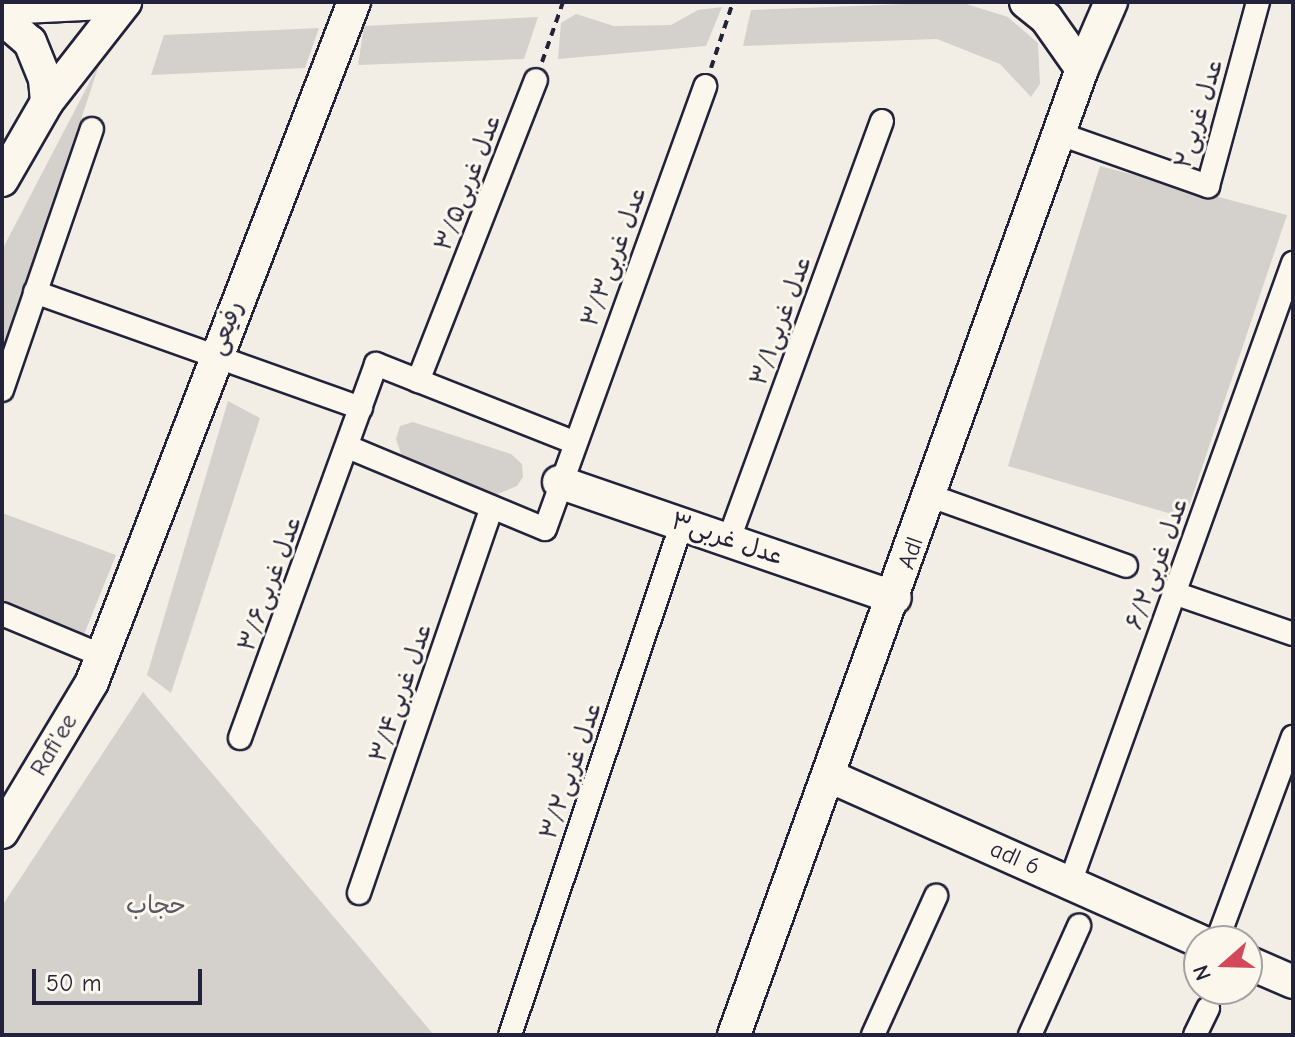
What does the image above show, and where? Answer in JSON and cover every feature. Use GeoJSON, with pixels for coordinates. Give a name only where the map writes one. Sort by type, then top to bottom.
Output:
{"type":"FeatureCollection","features":[{"type":"Feature","properties":{"kind":"street"},"geometry":{"type":"LineString","coordinates":[[2,8],[125,2]]}},
{"type":"Feature","properties":{"kind":"street"},"geometry":{"type":"LineString","coordinates":[[2,180],[47,102],[125,2]]}},
{"type":"Feature","properties":{"kind":"street","name":"رفیعی"},"geometry":{"type":"LineString","coordinates":[[103,656],[215,356],[354,2]]}},
{"type":"Feature","properties":{"kind":"street"},"geometry":{"type":"LineString","coordinates":[[1026,2],[1046,18],[1082,69]]}},
{"type":"Feature","properties":{"kind":"street","name":"Adl"},"geometry":{"type":"LineString","coordinates":[[734,1035],[895,598],[1082,69],[1111,2]]}},
{"type":"Feature","properties":{"kind":"street","name":"عدل غربی۲"},"geometry":{"type":"LineString","coordinates":[[1060,134],[1208,186],[1258,2]]}},
{"type":"Feature","properties":{"kind":"street"},"geometry":{"type":"LineString","coordinates":[[2,18],[30,42],[45,79],[47,102]]}},
{"type":"Feature","properties":{"kind":"street","name":"عدل غربی۳/۵"},"geometry":{"type":"LineString","coordinates":[[418,381],[536,80]]}},
{"type":"Feature","properties":{"kind":"street","name":"عدل غربی۳/۳"},"geometry":{"type":"LineString","coordinates":[[491,510],[545,529],[573,442],[705,86]]}},
{"type":"Feature","properties":{"kind":"street","name":"عدل غربی۳/۱"},"geometry":{"type":"LineString","coordinates":[[729,539],[882,121]]}},
{"type":"Feature","properties":{"kind":"street"},"geometry":{"type":"LineString","coordinates":[[2,390],[92,129]]}},
{"type":"Feature","properties":{"kind":"street","name":"۶/۲عدل غربی"},"geometry":{"type":"LineString","coordinates":[[1070,883],[1293,263]]}},
{"type":"Feature","properties":{"kind":"street"},"geometry":{"type":"LineString","coordinates":[[35,292],[361,408]]}},
{"type":"Feature","properties":{"kind":"street","name":"عدل غربی۳/۶"},"geometry":{"type":"LineString","coordinates":[[240,738],[376,364],[418,381]]}},
{"type":"Feature","properties":{"kind":"street"},"geometry":{"type":"LineString","coordinates":[[418,381],[573,442]]}},
{"type":"Feature","properties":{"kind":"street"},"geometry":{"type":"LineString","coordinates":[[348,447],[491,510]]}},
{"type":"Feature","properties":{"kind":"street","name":"عدل غربی۳"},"geometry":{"type":"LineString","coordinates":[[559,482],[895,598]]}},
{"type":"Feature","properties":{"kind":"street"},"geometry":{"type":"LineString","coordinates":[[931,496],[1126,566]]}},
{"type":"Feature","properties":{"kind":"street","name":"عدل غربی۳/۴"},"geometry":{"type":"LineString","coordinates":[[359,893],[491,510]]}},
{"type":"Feature","properties":{"kind":"street","name":"عدل غربی۳/۲"},"geometry":{"type":"LineString","coordinates":[[510,1035],[682,523]]}},
{"type":"Feature","properties":{"kind":"street"},"geometry":{"type":"LineString","coordinates":[[1174,593],[1293,634]]}},
{"type":"Feature","properties":{"kind":"street"},"geometry":{"type":"LineString","coordinates":[[2,614],[103,656]]}},
{"type":"Feature","properties":{"kind":"street","name":"Rafi'ee"},"geometry":{"type":"LineString","coordinates":[[2,832],[103,656]]}},
{"type":"Feature","properties":{"kind":"street"},"geometry":{"type":"LineString","coordinates":[[1223,925],[1293,737]]}},
{"type":"Feature","properties":{"kind":"street","name":"adl 6"},"geometry":{"type":"LineString","coordinates":[[829,776],[1183,933]]}},
{"type":"Feature","properties":{"kind":"street"},"geometry":{"type":"LineString","coordinates":[[873,1035],[936,896]]}},
{"type":"Feature","properties":{"kind":"street"},"geometry":{"type":"LineString","coordinates":[[1030,1035],[1079,926]]}},
{"type":"Feature","properties":{"kind":"street"},"geometry":{"type":"LineString","coordinates":[[1263,969],[1293,982]]}},
{"type":"Feature","properties":{"kind":"street"},"geometry":{"type":"LineString","coordinates":[[1195,1035],[1208,1008]]}},
{"type":"Feature","properties":{"kind":"path"},"geometry":{"type":"LineString","coordinates":[[536,80],[563,2]]}},
{"type":"Feature","properties":{"kind":"path"},"geometry":{"type":"LineString","coordinates":[[705,86],[733,2]]}},
{"type":"Feature","properties":{"kind":"green space"},"geometry":{"type":"Polygon","coordinates":[[[960,2],[1008,17],[1038,43],[1040,84],[1031,97],[1000,64],[937,39],[743,46],[751,10],[960,2]]]}},
{"type":"Feature","properties":{"kind":"green space"},"geometry":{"type":"Polygon","coordinates":[[[722,7],[706,46],[558,59],[561,23],[576,14],[614,26],[671,25],[698,10],[722,7]]]}},
{"type":"Feature","properties":{"kind":"green space"},"geometry":{"type":"Polygon","coordinates":[[[538,17],[524,59],[358,65],[364,26],[538,17]]]}},
{"type":"Feature","properties":{"kind":"green space"},"geometry":{"type":"Polygon","coordinates":[[[319,28],[305,68],[151,75],[164,35],[319,28]]]}},
{"type":"Feature","properties":{"kind":"green space"},"geometry":{"type":"Polygon","coordinates":[[[100,62],[2,359],[2,250],[100,62]]]}},
{"type":"Feature","properties":{"kind":"green space"},"geometry":{"type":"Polygon","coordinates":[[[1100,166],[1287,215],[1185,518],[1008,466],[1100,166]]]}},
{"type":"Feature","properties":{"kind":"green space"},"geometry":{"type":"Polygon","coordinates":[[[228,401],[260,418],[171,693],[147,675],[228,401]]]}},
{"type":"Feature","properties":{"kind":"green space"},"geometry":{"type":"Polygon","coordinates":[[[413,422],[511,454],[522,464],[523,477],[517,486],[493,496],[404,463],[396,439],[400,426],[413,422]]]}},
{"type":"Feature","properties":{"kind":"green space"},"geometry":{"type":"Polygon","coordinates":[[[2,513],[116,555],[83,637],[2,604],[2,513]]]}},
{"type":"Feature","properties":{"kind":"green space","name":"حجاب"},"geometry":{"type":"Polygon","coordinates":[[[143,692],[434,1035],[2,1035],[2,906],[143,692]]]}}]}
